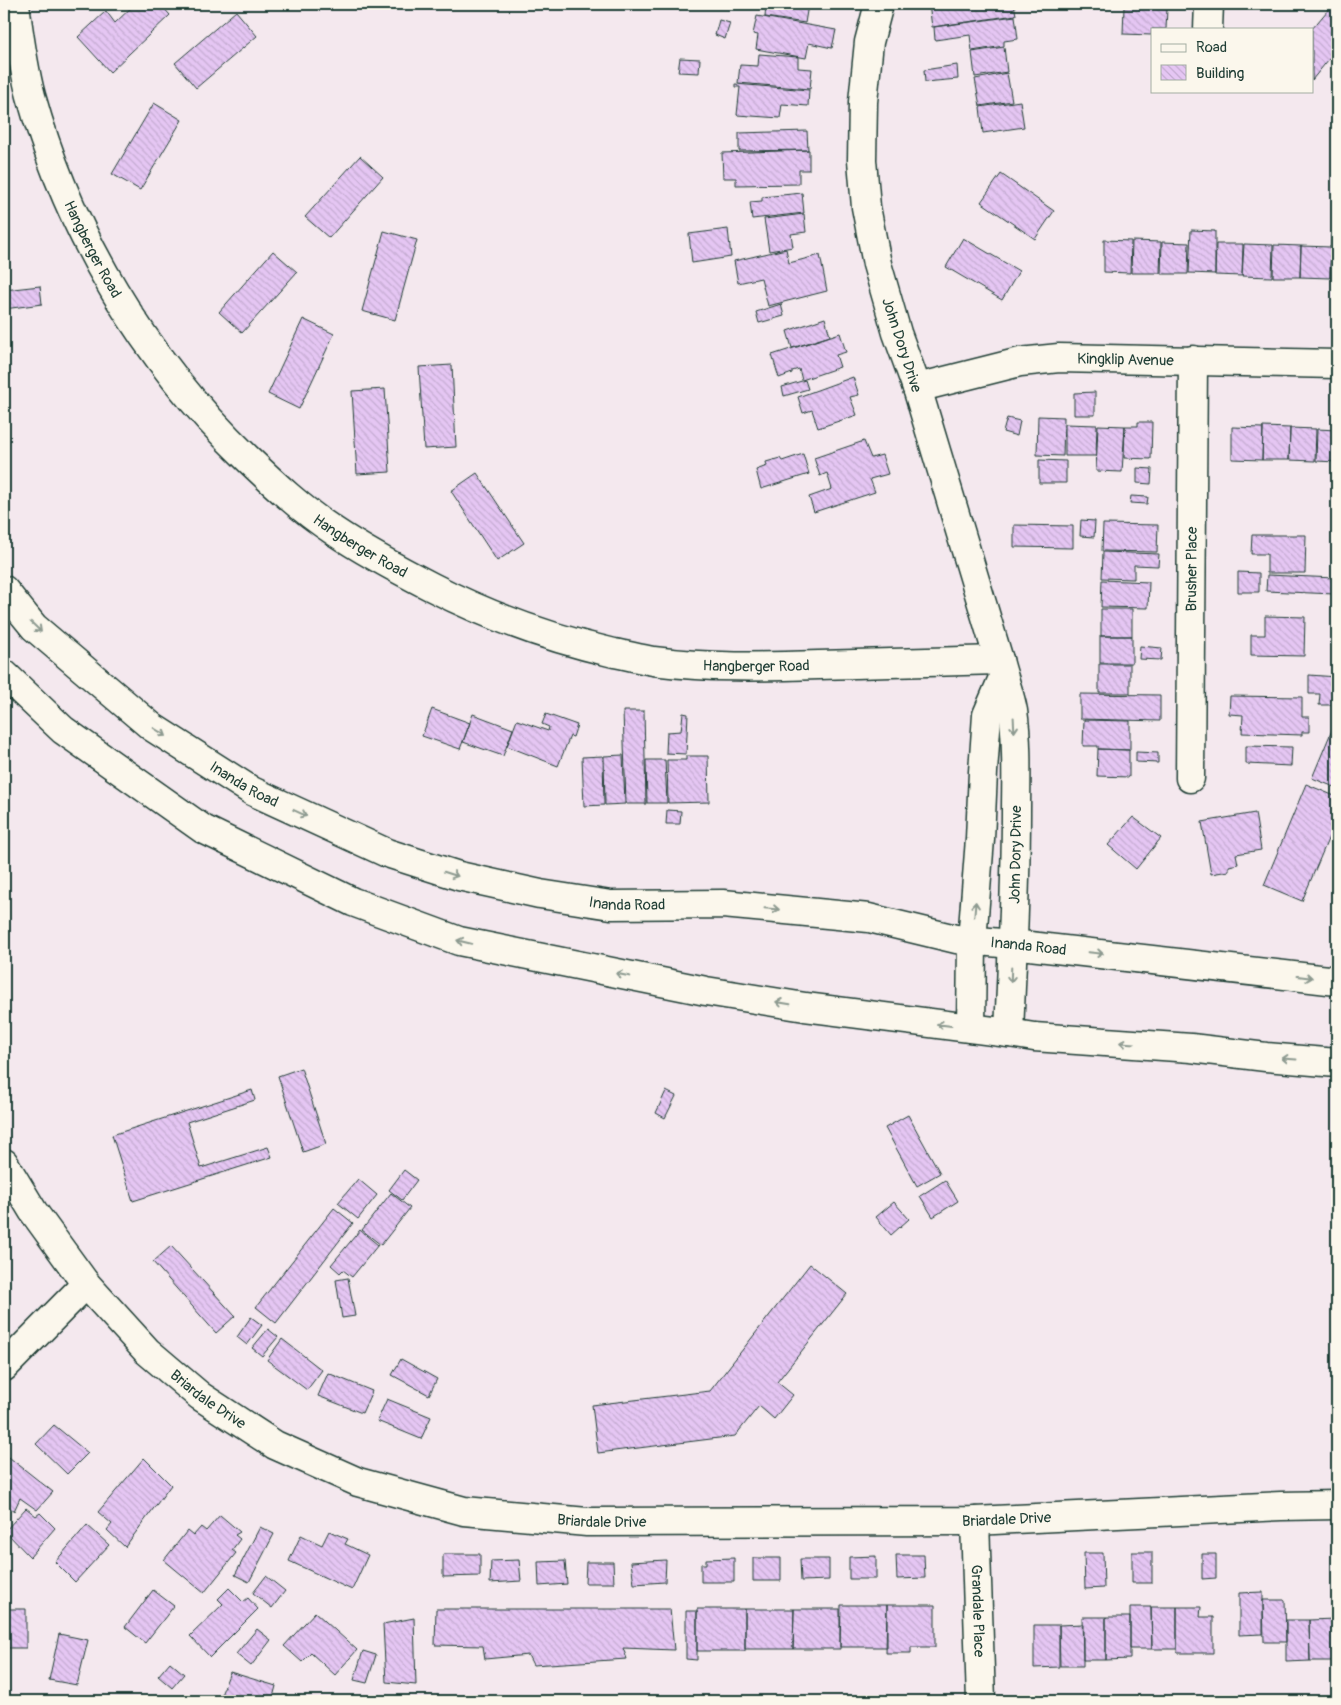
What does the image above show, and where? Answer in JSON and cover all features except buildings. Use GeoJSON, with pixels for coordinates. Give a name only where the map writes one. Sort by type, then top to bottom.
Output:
{"type":"FeatureCollection","features":[{"type":"Feature","properties":{"kind":"street","name":"Hangberger Road"},"geometry":{"type":"LineString","coordinates":[[15,4],[30,94],[52,160],[76,222],[109,284],[183,391],[280,490],[333,530],[397,569],[465,604],[529,630],[651,661],[733,667],[1001,669]]}},
{"type":"Feature","properties":{"kind":"street","name":"John Dory Drive"},"geometry":{"type":"LineString","coordinates":[[879,4],[870,42],[864,102],[862,160],[866,207],[876,264],[897,333],[917,388],[1013,710],[1016,773],[1015,914],[1009,1033]]}},
{"type":"Feature","properties":{"kind":"street"},"geometry":{"type":"LineString","coordinates":[[1208,28],[1209,4]]}},
{"type":"Feature","properties":{"kind":"street","name":"Kingklip Avenue"},"geometry":{"type":"LineString","coordinates":[[917,388],[1020,362],[1059,358],[1337,364]]}},
{"type":"Feature","properties":{"kind":"street","name":"Brusher Place"},"geometry":{"type":"LineString","coordinates":[[1190,778],[1193,360]]}},
{"type":"Feature","properties":{"kind":"street","name":"Inanda Road"},"geometry":{"type":"LineString","coordinates":[[4,590],[34,627],[152,727],[252,791],[386,853],[459,876],[540,894],[611,905],[723,904],[869,918],[956,939],[1337,981]]}},
{"type":"Feature","properties":{"kind":"street"},"geometry":{"type":"LineString","coordinates":[[971,1028],[972,941],[987,715],[1001,669]]}},
{"type":"Feature","properties":{"kind":"street"},"geometry":{"type":"LineString","coordinates":[[4,674],[63,730],[203,829],[353,902],[459,941],[706,991],[805,1007],[1034,1037],[1191,1048],[1266,1058],[1337,1063]]}},
{"type":"Feature","properties":{"kind":"street","name":"Briardale Drive"},"geometry":{"type":"LineString","coordinates":[[4,1163],[33,1212],[86,1284],[147,1351],[200,1396],[275,1446],[358,1482],[464,1511],[587,1522],[975,1521],[1280,1506],[1337,1505]]}},
{"type":"Feature","properties":{"kind":"street"},"geometry":{"type":"LineString","coordinates":[[4,1366],[86,1284]]}},
{"type":"Feature","properties":{"kind":"street","name":"Grandale Place"},"geometry":{"type":"LineString","coordinates":[[975,1521],[981,1701]]}}]}
